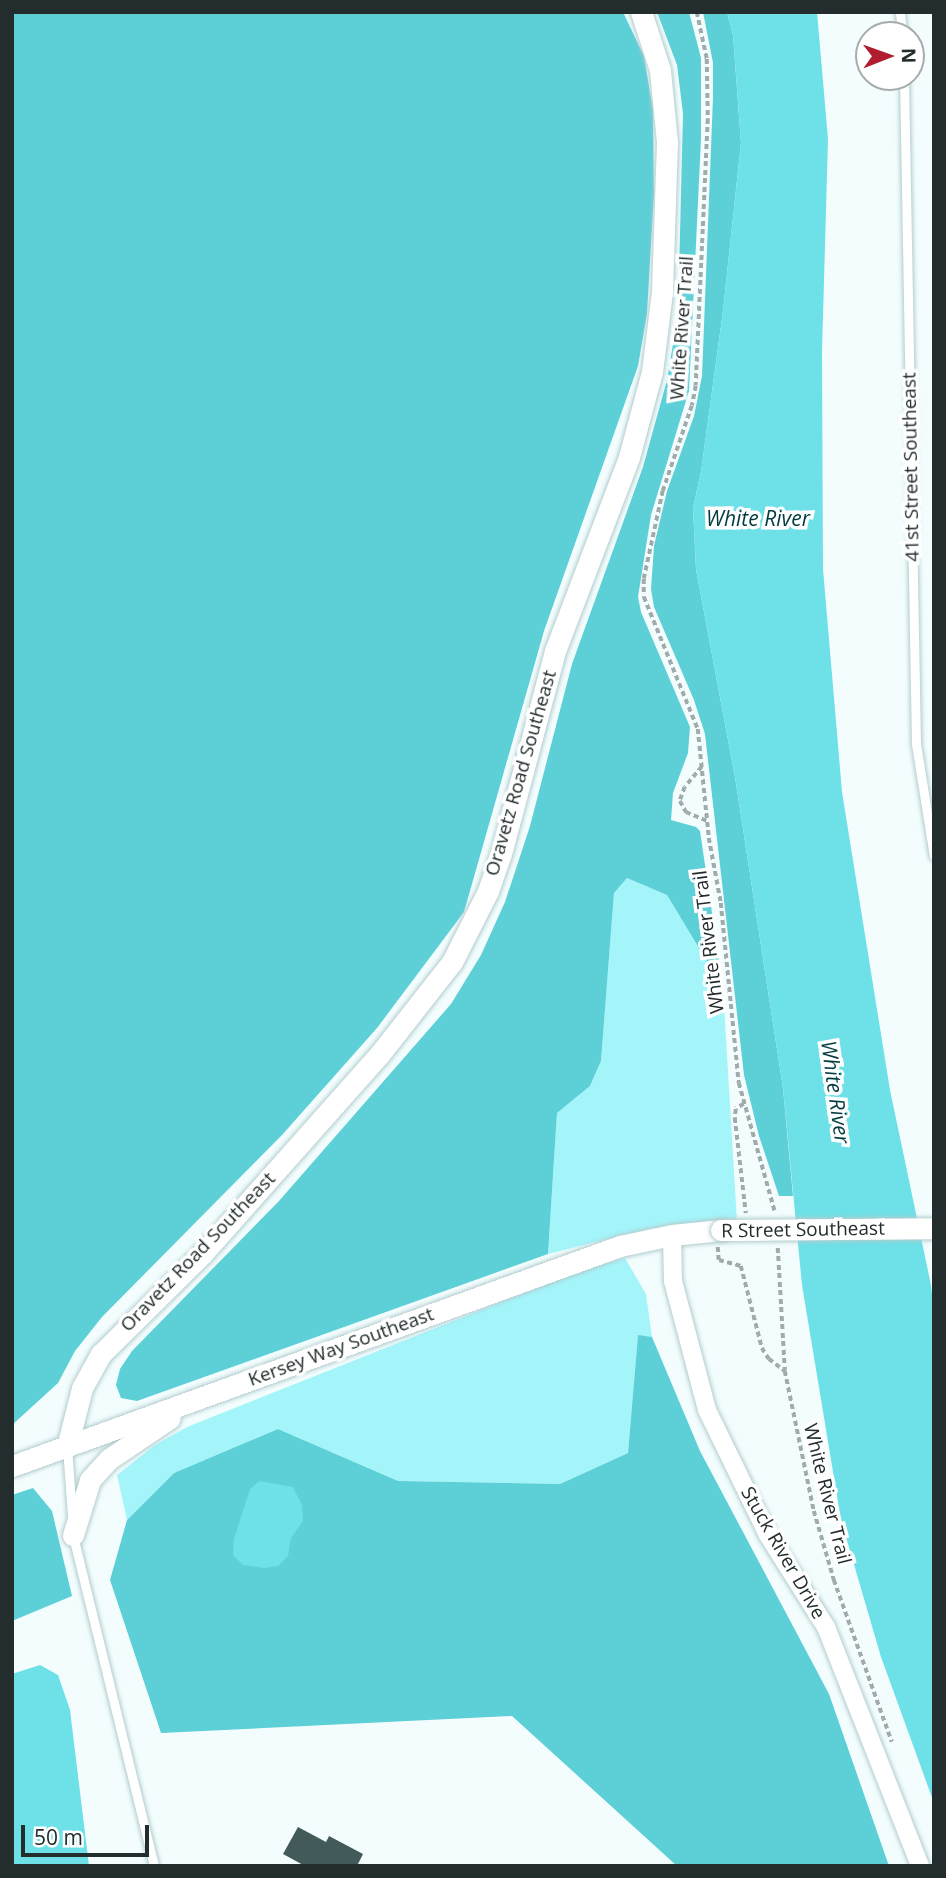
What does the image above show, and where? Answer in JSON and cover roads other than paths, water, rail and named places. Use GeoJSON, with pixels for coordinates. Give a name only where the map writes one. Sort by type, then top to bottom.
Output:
{"type":"FeatureCollection","features":[{"type":"Feature","properties":{"kind":"street","name":"Oravetz Road Southeast"},"geometry":{"type":"LineString","coordinates":[[67,1447],[82,1388],[101,1354],[203,1253],[379,1055],[452,962],[488,891],[501,854],[555,651],[633,445],[656,349],[662,292],[667,142],[660,70],[641,12]]}},
{"type":"Feature","properties":{"kind":"street","name":"R Street Southeast"},"geometry":{"type":"LineString","coordinates":[[672,1235],[718,1230],[934,1228]]}},
{"type":"Feature","properties":{"kind":"street","name":"Kersey Way Southeast"},"geometry":{"type":"LineString","coordinates":[[12,1466],[620,1246],[672,1235]]}},
{"type":"Feature","properties":{"kind":"street","name":"Stuck River Drive"},"geometry":{"type":"LineString","coordinates":[[672,1235],[673,1281],[707,1410],[768,1535],[826,1627],[920,1866]]}},
{"type":"Feature","properties":{"kind":"street"},"geometry":{"type":"LineString","coordinates":[[73,1535],[90,1480],[109,1460],[202,1398]]}},
{"type":"Feature","properties":{"kind":"lane","name":"41st Street Southeast"},"geometry":{"type":"LineString","coordinates":[[904,91],[916,744],[934,856]]}},
{"type":"Feature","properties":{"kind":"lane"},"geometry":{"type":"LineString","coordinates":[[67,1447],[73,1535],[154,1866]]}},
{"type":"Feature","properties":{"kind":"water","name":"White River"},"geometry":{"type":"Polygon","coordinates":[[[727,12],[817,12],[828,139],[822,352],[823,569],[842,792],[890,1090],[931,1285],[934,1314],[934,1803],[881,1657],[841,1520],[802,1285],[783,1088],[735,777],[696,569],[693,508],[701,472],[723,311],[741,143],[733,35],[727,12]]]}},
{"type":"Feature","properties":{"kind":"water"},"geometry":{"type":"Polygon","coordinates":[[[259,1481],[293,1487],[302,1505],[303,1521],[291,1538],[288,1556],[278,1566],[264,1568],[243,1565],[233,1555],[234,1539],[250,1489],[259,1481]]]}},
{"type":"Feature","properties":{"kind":"water"},"geometry":{"type":"Polygon","coordinates":[[[40,1665],[58,1675],[70,1710],[89,1866],[12,1866],[12,1674],[40,1665]]]}}]}
